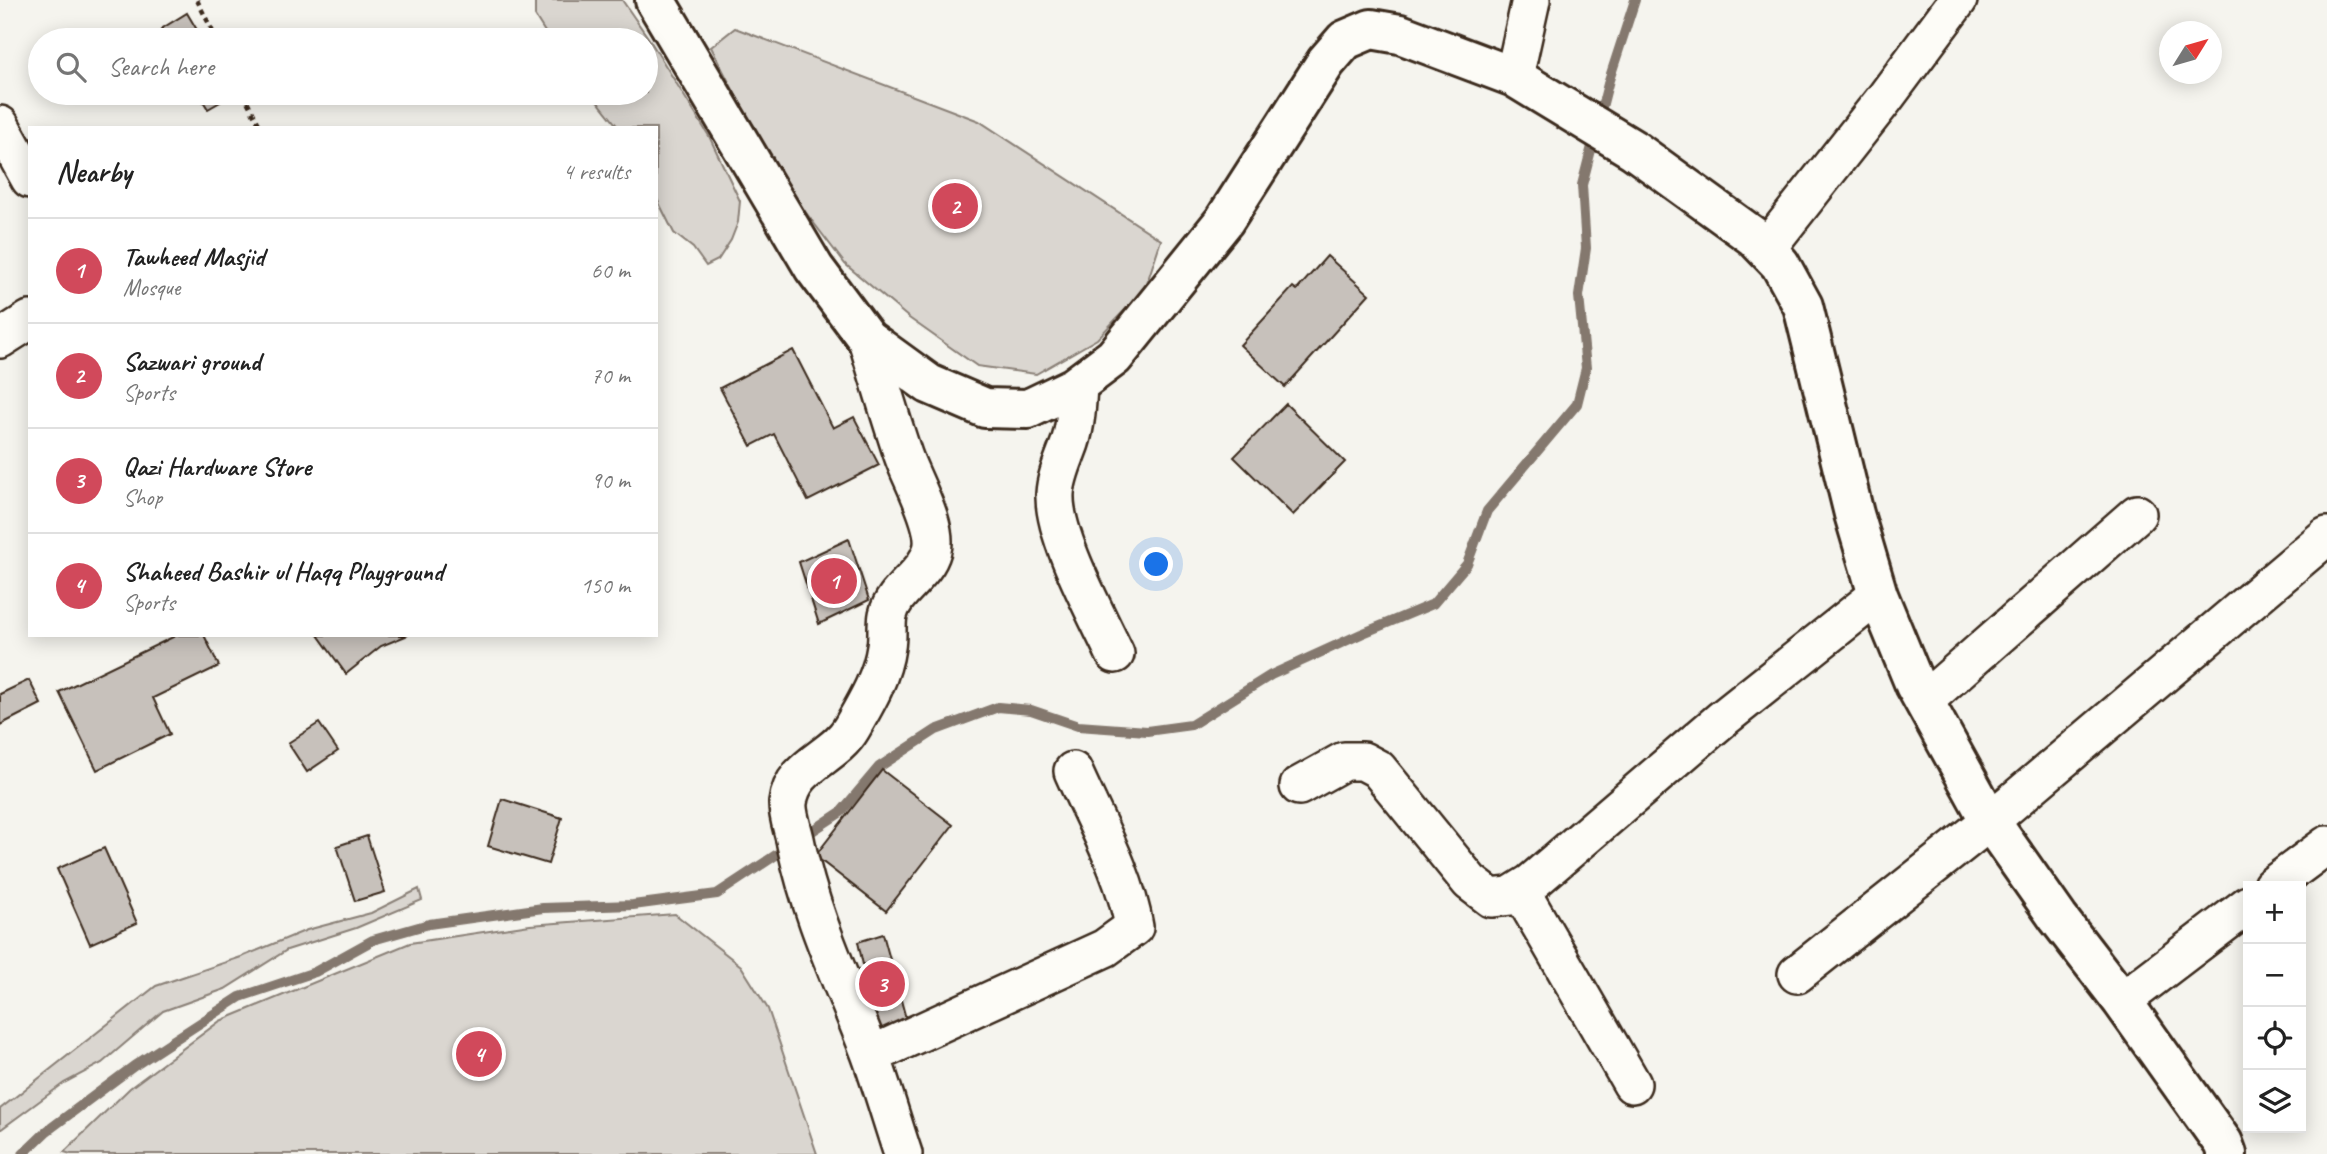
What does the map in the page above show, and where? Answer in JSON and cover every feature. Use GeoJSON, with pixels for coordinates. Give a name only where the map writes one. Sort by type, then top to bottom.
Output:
{"type":"FeatureCollection","features":[{"type":"Feature","properties":{"kind":"street"},"geometry":{"type":"LineString","coordinates":[[655,0],[814,268],[867,339],[929,384],[985,408],[1028,409],[1078,385],[1114,357],[1224,221],[1326,62],[1345,40],[1371,29],[1400,34],[1514,77],[1634,150],[1743,229],[1780,264],[1803,306],[1854,514],[1878,595],[1924,701],[1990,821],[2057,918],[2122,1001],[2223,1143],[2227,1154]]}},
{"type":"Feature","properties":{"kind":"street"},"geometry":{"type":"LineString","coordinates":[[1514,77],[1531,0]]}},
{"type":"Feature","properties":{"kind":"street"},"geometry":{"type":"LineString","coordinates":[[1766,249],[1958,0]]}},
{"type":"Feature","properties":{"kind":"street"},"geometry":{"type":"LineString","coordinates":[[0,125],[28,175]]}},
{"type":"Feature","properties":{"kind":"street"},"geometry":{"type":"LineString","coordinates":[[0,339],[28,321]]}},
{"type":"Feature","properties":{"kind":"street"},"geometry":{"type":"LineString","coordinates":[[867,339],[903,456],[931,528],[933,548],[925,567],[899,596],[888,614],[887,646],[880,675],[848,734],[825,755],[804,769],[793,783],[788,805],[816,920],[871,1055],[903,1154]]}},
{"type":"Feature","properties":{"kind":"street"},"geometry":{"type":"LineString","coordinates":[[1078,385],[1070,442],[1060,464],[1056,507],[1060,530],[1115,654]]}},
{"type":"Feature","properties":{"kind":"street"},"geometry":{"type":"LineString","coordinates":[[1924,701],[2137,514]]}},
{"type":"Feature","properties":{"kind":"street"},"geometry":{"type":"LineString","coordinates":[[1797,974],[1990,821],[2327,536]]}},
{"type":"Feature","properties":{"kind":"street"},"geometry":{"type":"LineString","coordinates":[[1299,786],[1345,761],[1363,761],[1378,769],[1470,882],[1491,898],[1510,896],[1542,874],[1721,720],[1878,595]]}},
{"type":"Feature","properties":{"kind":"street"},"geometry":{"type":"LineString","coordinates":[[871,1055],[1105,948],[1134,926],[1131,910],[1113,863],[1073,771]]}},
{"type":"Feature","properties":{"kind":"street"},"geometry":{"type":"LineString","coordinates":[[2279,881],[2327,845]]}},
{"type":"Feature","properties":{"kind":"street"},"geometry":{"type":"LineString","coordinates":[[1520,890],[1632,1084]]}},
{"type":"Feature","properties":{"kind":"street"},"geometry":{"type":"LineString","coordinates":[[2122,1001],[2243,909]]}},
{"type":"Feature","properties":{"kind":"path"},"geometry":{"type":"LineString","coordinates":[[197,0],[211,28]]}},
{"type":"Feature","properties":{"kind":"path"},"geometry":{"type":"LineString","coordinates":[[249,105],[260,126]]}},
{"type":"Feature","properties":{"kind":"shaded area"},"geometry":{"type":"Polygon","coordinates":[[[535,0],[622,0],[641,28],[542,28],[535,16],[535,0]]]}},
{"type":"Feature","properties":{"kind":"shaded area"},"geometry":{"type":"Polygon","coordinates":[[[735,28],[979,121],[1161,240],[1145,289],[1097,339],[1036,374],[977,366],[909,318],[845,264],[775,172],[711,47],[735,28]]]}},
{"type":"Feature","properties":{"kind":"shaded area"},"geometry":{"type":"Polygon","coordinates":[[[658,54],[709,136],[740,201],[738,222],[731,240],[718,260],[706,266],[693,248],[674,233],[658,201],[658,126],[617,126],[601,105],[658,105],[658,54]]]}},
{"type":"Feature","properties":{"kind":"shaded area"},"geometry":{"type":"Polygon","coordinates":[[[419,889],[422,900],[356,928],[287,950],[225,989],[163,1011],[102,1063],[64,1083],[0,1130],[0,1109],[156,986],[244,956],[307,930],[371,913],[419,889]]]}},
{"type":"Feature","properties":{"kind":"shaded area"},"geometry":{"type":"Polygon","coordinates":[[[675,914],[741,966],[768,1009],[817,1154],[64,1152],[130,1088],[220,1021],[410,943],[530,925],[675,914]]]}},
{"type":"Feature","properties":{"kind":"building"},"geometry":{"type":"Polygon","coordinates":[[[187,13],[196,28],[163,28],[187,13]]]}},
{"type":"Feature","properties":{"kind":"building"},"geometry":{"type":"Polygon","coordinates":[[[1327,256],[1369,294],[1285,387],[1240,345],[1293,287],[1297,290],[1327,256]]]}},
{"type":"Feature","properties":{"kind":"building"},"geometry":{"type":"Polygon","coordinates":[[[793,350],[833,428],[854,417],[879,465],[808,501],[774,434],[751,446],[720,388],[793,350]]]}},
{"type":"Feature","properties":{"kind":"building"},"geometry":{"type":"Polygon","coordinates":[[[1286,404],[1345,462],[1293,515],[1234,457],[1286,404]]]}},
{"type":"Feature","properties":{"kind":"building"},"geometry":{"type":"Polygon","coordinates":[[[849,539],[869,600],[819,624],[799,562],[849,539]]]}},
{"type":"Feature","properties":{"kind":"building"},"geometry":{"type":"Polygon","coordinates":[[[173,637],[205,637],[219,666],[153,698],[170,734],[97,770],[59,692],[173,637]]]}},
{"type":"Feature","properties":{"kind":"building"},"geometry":{"type":"Polygon","coordinates":[[[319,637],[403,637],[381,646],[346,674],[319,637]]]}},
{"type":"Feature","properties":{"kind":"building"},"geometry":{"type":"Polygon","coordinates":[[[29,680],[41,704],[0,725],[0,694],[29,680]]]}},
{"type":"Feature","properties":{"kind":"building"},"geometry":{"type":"Polygon","coordinates":[[[319,723],[338,751],[307,772],[288,743],[319,723]]]}},
{"type":"Feature","properties":{"kind":"building"},"geometry":{"type":"Polygon","coordinates":[[[882,770],[953,825],[886,911],[815,856],[882,770]]]}},
{"type":"Feature","properties":{"kind":"building"},"geometry":{"type":"Polygon","coordinates":[[[502,799],[562,818],[548,864],[488,846],[502,799]]]}},
{"type":"Feature","properties":{"kind":"building"},"geometry":{"type":"Polygon","coordinates":[[[367,836],[385,892],[355,901],[337,846],[367,836]]]}},
{"type":"Feature","properties":{"kind":"building"},"geometry":{"type":"Polygon","coordinates":[[[104,848],[137,923],[90,944],[57,869],[104,848]]]}},
{"type":"Feature","properties":{"kind":"building"},"geometry":{"type":"Polygon","coordinates":[[[883,934],[908,1026],[877,1029],[858,942],[883,934]]]}},
{"type":"Feature","properties":{"kind":"waterway"},"geometry":{"type":"LineString","coordinates":[[23,1154],[47,1131],[134,1066],[240,997],[315,972],[373,940],[429,924],[543,908],[633,905],[717,894],[841,812],[879,767],[936,730],[998,707],[1031,710],[1078,726],[1147,731],[1191,725],[1271,675],[1433,604],[1467,564],[1487,511],[1577,404],[1586,368],[1579,296],[1586,248],[1582,185],[1609,80],[1635,0]]}},
{"type":"Feature","properties":{"kind":"place","name":"Sazwari ground"},"geometry":{"type":"Point","coordinates":[955,206]}},
{"type":"Feature","properties":{"kind":"place","name":"Tawheed Masjid"},"geometry":{"type":"Point","coordinates":[834,581]}},
{"type":"Feature","properties":{"kind":"place","name":"Qazi Hardware Store"},"geometry":{"type":"Point","coordinates":[882,984]}},
{"type":"Feature","properties":{"kind":"place","name":"Shaheed Bashir ul Haqq Playground"},"geometry":{"type":"Point","coordinates":[479,1054]}}]}
